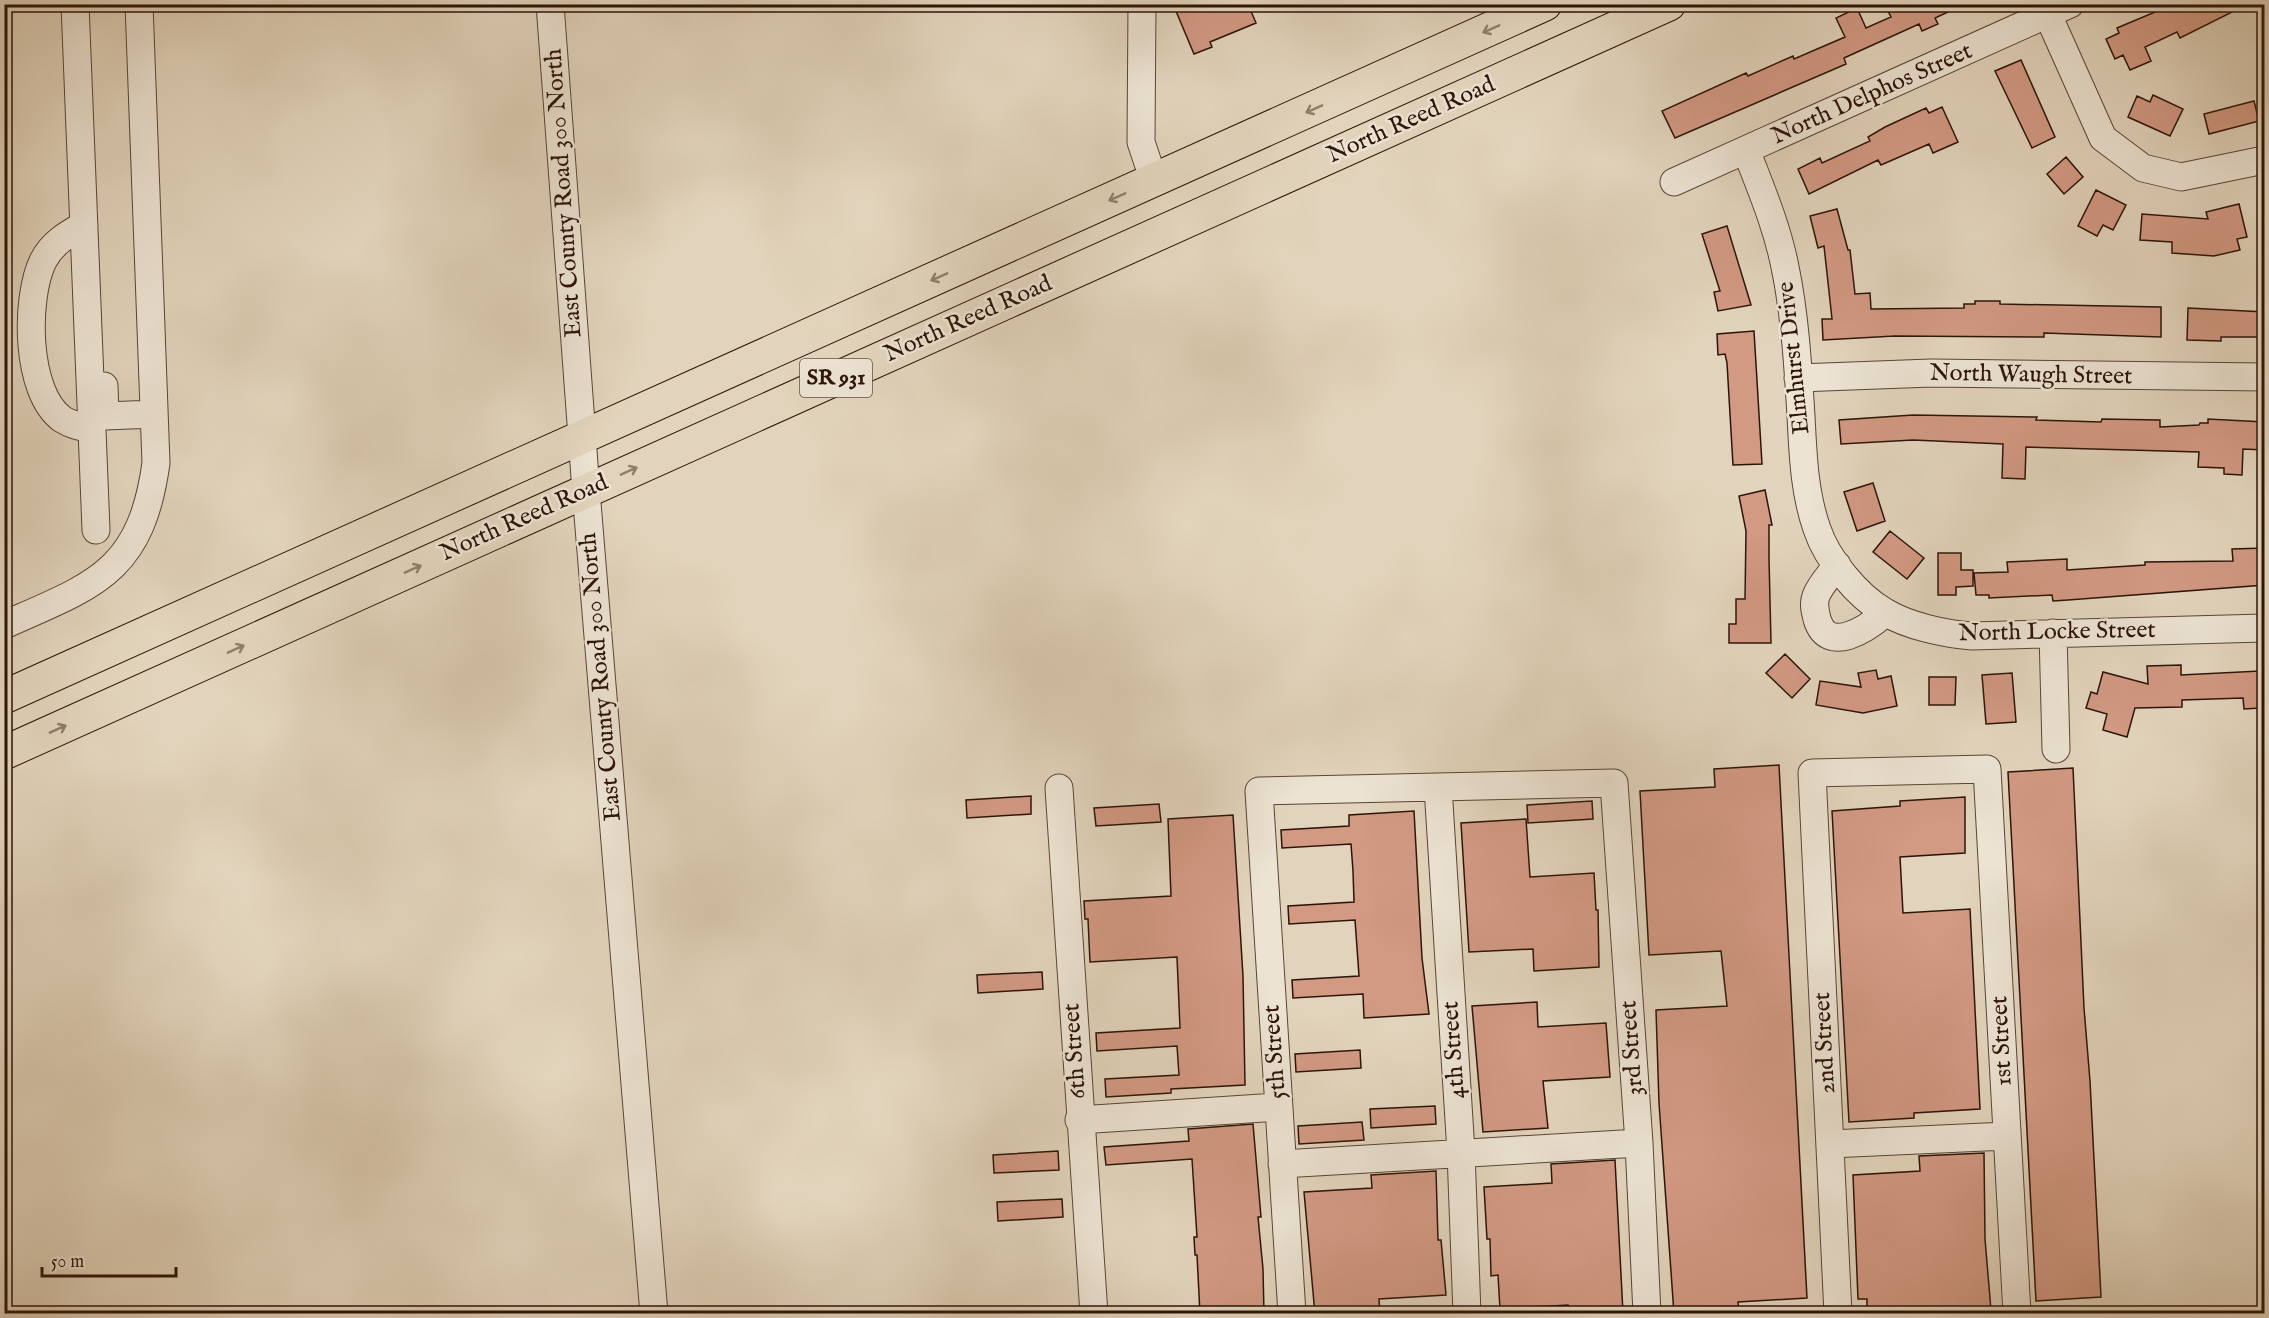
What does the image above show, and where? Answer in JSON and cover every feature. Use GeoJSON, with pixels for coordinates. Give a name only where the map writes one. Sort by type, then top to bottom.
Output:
{"type":"FeatureCollection","features":[{"type":"Feature","properties":{"kind":"main road","name":"North Reed Road"},"geometry":{"type":"LineString","coordinates":[[4,698],[1545,4]]}},
{"type":"Feature","properties":{"kind":"main road","name":"North Reed Road"},"geometry":{"type":"LineString","coordinates":[[4,753],[1669,4]]}},
{"type":"Feature","properties":{"kind":"street"},"geometry":{"type":"LineString","coordinates":[[75,4],[96,530]]}},
{"type":"Feature","properties":{"kind":"street"},"geometry":{"type":"LineString","coordinates":[[88,4],[105,416],[154,414]]}},
{"type":"Feature","properties":{"kind":"street"},"geometry":{"type":"LineString","coordinates":[[4,625],[103,577],[118,564],[133,541],[150,499],[156,464],[139,4]]}},
{"type":"Feature","properties":{"kind":"street","name":"East County Road 300 North"},"geometry":{"type":"LineString","coordinates":[[550,4],[586,491],[654,1314]]}},
{"type":"Feature","properties":{"kind":"street"},"geometry":{"type":"LineString","coordinates":[[1142,4],[1141,142],[1154,181]]}},
{"type":"Feature","properties":{"kind":"street"},"geometry":{"type":"LineString","coordinates":[[2059,10],[2103,138],[2143,168],[2181,177],[2265,160]]}},
{"type":"Feature","properties":{"kind":"street","name":"North Delphos Street"},"geometry":{"type":"LineString","coordinates":[[1674,182],[2059,10]]}},
{"type":"Feature","properties":{"kind":"street","name":"Elmhurst Drive"},"geometry":{"type":"LineString","coordinates":[[1746,150],[1770,211],[1785,267],[1798,378],[1805,479],[1817,530],[1837,565]]}},
{"type":"Feature","properties":{"kind":"street"},"geometry":{"type":"LineString","coordinates":[[84,225],[59,240],[44,260],[33,289],[33,343],[37,378],[48,404],[62,419],[93,429]]}},
{"type":"Feature","properties":{"kind":"street","name":"North Waugh Street"},"geometry":{"type":"LineString","coordinates":[[1798,378],[1931,373],[2265,377]]}},
{"type":"Feature","properties":{"kind":"street"},"geometry":{"type":"LineString","coordinates":[[1837,565],[1816,594],[1814,606],[1820,627],[1829,634],[1841,638],[1868,629],[1886,613]]}},
{"type":"Feature","properties":{"kind":"street","name":"North Locke Street"},"geometry":{"type":"LineString","coordinates":[[1837,565],[1864,597],[1886,613],[1945,634],[1972,636],[2265,628]]}},
{"type":"Feature","properties":{"kind":"street"},"geometry":{"type":"LineString","coordinates":[[2053,633],[2056,749]]}},
{"type":"Feature","properties":{"kind":"street","name":"1st Street"},"geometry":{"type":"LineString","coordinates":[[1812,772],[1987,769],[2017,1314]]}},
{"type":"Feature","properties":{"kind":"street","name":"2nd Street"},"geometry":{"type":"LineString","coordinates":[[1812,772],[1838,1314]]}},
{"type":"Feature","properties":{"kind":"street","name":"3rd Street"},"geometry":{"type":"LineString","coordinates":[[1438,787],[1614,783],[1639,1143],[1647,1314]]}},
{"type":"Feature","properties":{"kind":"street","name":"5th Street"},"geometry":{"type":"LineString","coordinates":[[1292,1314],[1259,791],[1438,787]]}},
{"type":"Feature","properties":{"kind":"street","name":"4th Street"},"geometry":{"type":"LineString","coordinates":[[1438,787],[1461,1152],[1467,1314]]}},
{"type":"Feature","properties":{"kind":"street","name":"6th Street"},"geometry":{"type":"LineString","coordinates":[[1059,788],[1079,1120],[1094,1314]]}},
{"type":"Feature","properties":{"kind":"street"},"geometry":{"type":"LineString","coordinates":[[1079,1120],[1278,1107]]}},
{"type":"Feature","properties":{"kind":"street"},"geometry":{"type":"LineString","coordinates":[[1830,1144],[2007,1136]]}},
{"type":"Feature","properties":{"kind":"street"},"geometry":{"type":"LineString","coordinates":[[1282,1164],[1639,1143]]}},
{"type":"Feature","properties":{"kind":"building"},"geometry":{"type":"Polygon","coordinates":[[[1173,4],[1248,4],[1256,23],[1210,42],[1212,47],[1194,54],[1173,4]]]}},
{"type":"Feature","properties":{"kind":"building"},"geometry":{"type":"Polygon","coordinates":[[[1902,4],[1965,4],[1935,18],[1938,24],[1922,31],[1919,24],[1844,58],[1846,64],[1675,138],[1662,111],[1746,73],[1748,76],[1845,37],[1836,18],[1857,8],[1866,28],[1891,17],[1888,11],[1902,4]]]}},
{"type":"Feature","properties":{"kind":"building"},"geometry":{"type":"Polygon","coordinates":[[[2174,4],[2248,4],[2180,38],[2177,32],[2145,47],[2151,61],[2130,70],[2123,55],[2115,59],[2106,39],[2119,33],[2117,28],[2174,4]]]}},
{"type":"Feature","properties":{"kind":"building"},"geometry":{"type":"Polygon","coordinates":[[[2021,60],[2055,137],[2032,148],[1995,71],[2021,60]]]}},
{"type":"Feature","properties":{"kind":"building"},"geometry":{"type":"Polygon","coordinates":[[[2153,95],[2183,109],[2170,136],[2128,117],[2137,96],[2150,102],[2153,95]]]}},
{"type":"Feature","properties":{"kind":"building"},"geometry":{"type":"Polygon","coordinates":[[[2254,101],[2259,121],[2209,134],[2204,114],[2254,101]]]}},
{"type":"Feature","properties":{"kind":"building"},"geometry":{"type":"Polygon","coordinates":[[[1942,107],[1958,142],[1933,153],[1929,144],[1881,165],[1878,160],[1809,194],[1798,169],[1820,158],[1822,163],[1870,141],[1868,137],[1926,108],[1929,113],[1942,107]]]}},
{"type":"Feature","properties":{"kind":"building"},"geometry":{"type":"Polygon","coordinates":[[[2066,157],[2083,177],[2064,194],[2047,174],[2066,157]]]}},
{"type":"Feature","properties":{"kind":"building"},"geometry":{"type":"Polygon","coordinates":[[[2096,190],[2126,205],[2113,230],[2103,225],[2097,236],[2078,226],[2096,190]]]}},
{"type":"Feature","properties":{"kind":"building"},"geometry":{"type":"Polygon","coordinates":[[[2239,204],[2247,237],[2237,239],[2240,250],[2214,256],[2172,253],[2172,242],[2140,240],[2142,214],[2208,219],[2206,212],[2239,204]]]}},
{"type":"Feature","properties":{"kind":"building"},"geometry":{"type":"Polygon","coordinates":[[[1837,209],[1848,250],[1850,250],[1855,294],[1870,293],[1871,309],[1964,308],[1964,304],[1975,304],[1975,301],[2000,301],[2000,304],[2161,307],[2161,337],[2044,333],[2044,337],[1895,336],[1823,340],[1822,319],[1832,319],[1824,246],[1818,248],[1810,216],[1837,209]]]}},
{"type":"Feature","properties":{"kind":"building"},"geometry":{"type":"Polygon","coordinates":[[[1727,226],[1751,305],[1718,311],[1714,292],[1720,291],[1702,234],[1727,226]]]}},
{"type":"Feature","properties":{"kind":"building"},"geometry":{"type":"Polygon","coordinates":[[[2188,308],[2265,312],[2265,337],[2221,337],[2221,341],[2187,340],[2188,308]]]}},
{"type":"Feature","properties":{"kind":"building"},"geometry":{"type":"Polygon","coordinates":[[[1754,331],[1762,464],[1733,465],[1727,363],[1725,354],[1718,355],[1717,334],[1754,331]]]}},
{"type":"Feature","properties":{"kind":"building"},"geometry":{"type":"Polygon","coordinates":[[[1913,415],[2037,417],[2036,420],[2101,422],[2102,419],[2160,420],[2160,427],[2199,425],[2208,423],[2208,419],[2265,422],[2265,450],[2243,449],[2242,475],[2224,474],[2224,468],[2198,467],[2199,452],[2026,447],[2025,479],[2002,478],[2003,444],[1913,440],[1841,444],[1839,420],[1913,415]]]}},
{"type":"Feature","properties":{"kind":"building"},"geometry":{"type":"Polygon","coordinates":[[[1873,483],[1885,521],[1857,531],[1844,492],[1873,483]]]}},
{"type":"Feature","properties":{"kind":"building"},"geometry":{"type":"Polygon","coordinates":[[[1765,490],[1772,525],[1769,525],[1771,643],[1729,643],[1729,624],[1736,624],[1736,599],[1745,599],[1746,531],[1739,496],[1765,490]]]}},
{"type":"Feature","properties":{"kind":"building"},"geometry":{"type":"Polygon","coordinates":[[[1890,531],[1924,558],[1907,579],[1873,552],[1890,531]]]}},
{"type":"Feature","properties":{"kind":"building"},"geometry":{"type":"Polygon","coordinates":[[[2265,548],[2265,585],[2053,601],[2052,595],[1989,598],[1989,595],[1976,595],[1974,573],[2008,572],[2007,562],[2067,559],[2067,570],[2145,565],[2145,562],[2233,561],[2232,549],[2265,548]]]}},
{"type":"Feature","properties":{"kind":"building"},"geometry":{"type":"Polygon","coordinates":[[[1938,553],[1961,553],[1961,570],[1973,570],[1973,586],[1956,587],[1956,595],[1938,595],[1938,553]]]}},
{"type":"Feature","properties":{"kind":"building"},"geometry":{"type":"Polygon","coordinates":[[[1785,654],[1810,679],[1792,698],[1766,673],[1785,654]]]}},
{"type":"Feature","properties":{"kind":"building"},"geometry":{"type":"Polygon","coordinates":[[[2181,665],[2181,675],[2260,671],[2260,677],[2265,677],[2265,700],[2260,700],[2260,708],[2244,709],[2243,698],[2182,700],[2182,707],[2135,708],[2127,737],[2103,730],[2107,714],[2086,708],[2091,692],[2097,694],[2103,672],[2148,684],[2147,666],[2181,665]]]}},
{"type":"Feature","properties":{"kind":"building"},"geometry":{"type":"Polygon","coordinates":[[[1876,670],[1878,679],[1891,676],[1897,706],[1863,713],[1816,705],[1820,681],[1861,687],[1858,673],[1876,670]]]}},
{"type":"Feature","properties":{"kind":"building"},"geometry":{"type":"Polygon","coordinates":[[[2012,673],[2016,722],[1986,724],[1982,675],[2012,673]]]}},
{"type":"Feature","properties":{"kind":"building"},"geometry":{"type":"Polygon","coordinates":[[[1929,677],[1956,677],[1955,705],[1929,705],[1929,677]]]}},
{"type":"Feature","properties":{"kind":"building"},"geometry":{"type":"Polygon","coordinates":[[[1779,765],[1807,1298],[1738,1302],[1739,1314],[1674,1314],[1659,1103],[1656,1010],[1727,1006],[1721,951],[1649,955],[1640,791],[1715,787],[1714,769],[1779,765]]]}},
{"type":"Feature","properties":{"kind":"building"},"geometry":{"type":"Polygon","coordinates":[[[2073,768],[2101,1297],[2036,1301],[2008,772],[2073,768]]]}},
{"type":"Feature","properties":{"kind":"building"},"geometry":{"type":"Polygon","coordinates":[[[1031,796],[1031,814],[967,818],[966,800],[1031,796]]]}},
{"type":"Feature","properties":{"kind":"building"},"geometry":{"type":"Polygon","coordinates":[[[1965,797],[1965,853],[1900,857],[1903,913],[1970,909],[1980,1109],[1914,1113],[1914,1118],[1849,1122],[1832,811],[1900,806],[1900,801],[1965,797]]]}},
{"type":"Feature","properties":{"kind":"building"},"geometry":{"type":"Polygon","coordinates":[[[1592,801],[1593,819],[1528,823],[1527,805],[1592,801]]]}},
{"type":"Feature","properties":{"kind":"building"},"geometry":{"type":"Polygon","coordinates":[[[1159,804],[1161,822],[1096,826],[1094,808],[1159,804]]]}},
{"type":"Feature","properties":{"kind":"building"},"geometry":{"type":"Polygon","coordinates":[[[1414,811],[1422,958],[1429,1014],[1364,1018],[1363,994],[1293,998],[1292,980],[1359,976],[1355,920],[1289,924],[1288,906],[1354,902],[1353,871],[1351,844],[1282,848],[1281,830],[1349,826],[1349,815],[1414,811]]]}},
{"type":"Feature","properties":{"kind":"building"},"geometry":{"type":"Polygon","coordinates":[[[1233,815],[1243,976],[1245,1085],[1171,1089],[1171,1093],[1106,1097],[1105,1079],[1179,1075],[1177,1046],[1097,1051],[1096,1033],[1180,1028],[1177,957],[1090,962],[1088,919],[1085,919],[1084,901],[1171,896],[1168,819],[1233,815]]]}},
{"type":"Feature","properties":{"kind":"building"},"geometry":{"type":"Polygon","coordinates":[[[1526,819],[1530,877],[1594,873],[1596,910],[1598,910],[1599,967],[1534,971],[1533,949],[1469,952],[1461,823],[1526,819]]]}},
{"type":"Feature","properties":{"kind":"building"},"geometry":{"type":"Polygon","coordinates":[[[1042,972],[1043,989],[978,993],[977,975],[1042,972]]]}},
{"type":"Feature","properties":{"kind":"building"},"geometry":{"type":"Polygon","coordinates":[[[1537,1002],[1538,1027],[1606,1023],[1610,1077],[1543,1081],[1548,1128],[1483,1132],[1472,1006],[1537,1002]]]}},
{"type":"Feature","properties":{"kind":"building"},"geometry":{"type":"Polygon","coordinates":[[[1360,1050],[1361,1068],[1296,1072],[1295,1054],[1360,1050]]]}},
{"type":"Feature","properties":{"kind":"building"},"geometry":{"type":"Polygon","coordinates":[[[1435,1106],[1436,1124],[1371,1128],[1370,1109],[1435,1106]]]}},
{"type":"Feature","properties":{"kind":"building"},"geometry":{"type":"Polygon","coordinates":[[[1362,1122],[1364,1140],[1299,1144],[1298,1126],[1362,1122]]]}},
{"type":"Feature","properties":{"kind":"building"},"geometry":{"type":"Polygon","coordinates":[[[1253,1124],[1261,1217],[1258,1217],[1264,1314],[1200,1314],[1194,1237],[1197,1237],[1192,1159],[1106,1165],[1104,1147],[1189,1141],[1188,1129],[1253,1124]]]}},
{"type":"Feature","properties":{"kind":"building"},"geometry":{"type":"Polygon","coordinates":[[[1058,1151],[1059,1170],[994,1173],[993,1155],[1058,1151]]]}},
{"type":"Feature","properties":{"kind":"building"},"geometry":{"type":"Polygon","coordinates":[[[1984,1153],[1985,1239],[1991,1310],[1867,1314],[1867,1299],[1858,1299],[1853,1175],[1920,1171],[1919,1156],[1984,1153]]]}},
{"type":"Feature","properties":{"kind":"building"},"geometry":{"type":"Polygon","coordinates":[[[1615,1160],[1623,1313],[1568,1314],[1568,1305],[1500,1309],[1498,1275],[1491,1276],[1490,1239],[1487,1239],[1484,1187],[1552,1183],[1551,1164],[1615,1160]]]}},
{"type":"Feature","properties":{"kind":"building"},"geometry":{"type":"Polygon","coordinates":[[[1436,1171],[1438,1240],[1441,1240],[1446,1295],[1379,1299],[1380,1313],[1315,1314],[1304,1192],[1372,1188],[1371,1175],[1436,1171]]]}},
{"type":"Feature","properties":{"kind":"building"},"geometry":{"type":"Polygon","coordinates":[[[1062,1199],[1063,1217],[998,1221],[997,1202],[1062,1199]]]}}]}
